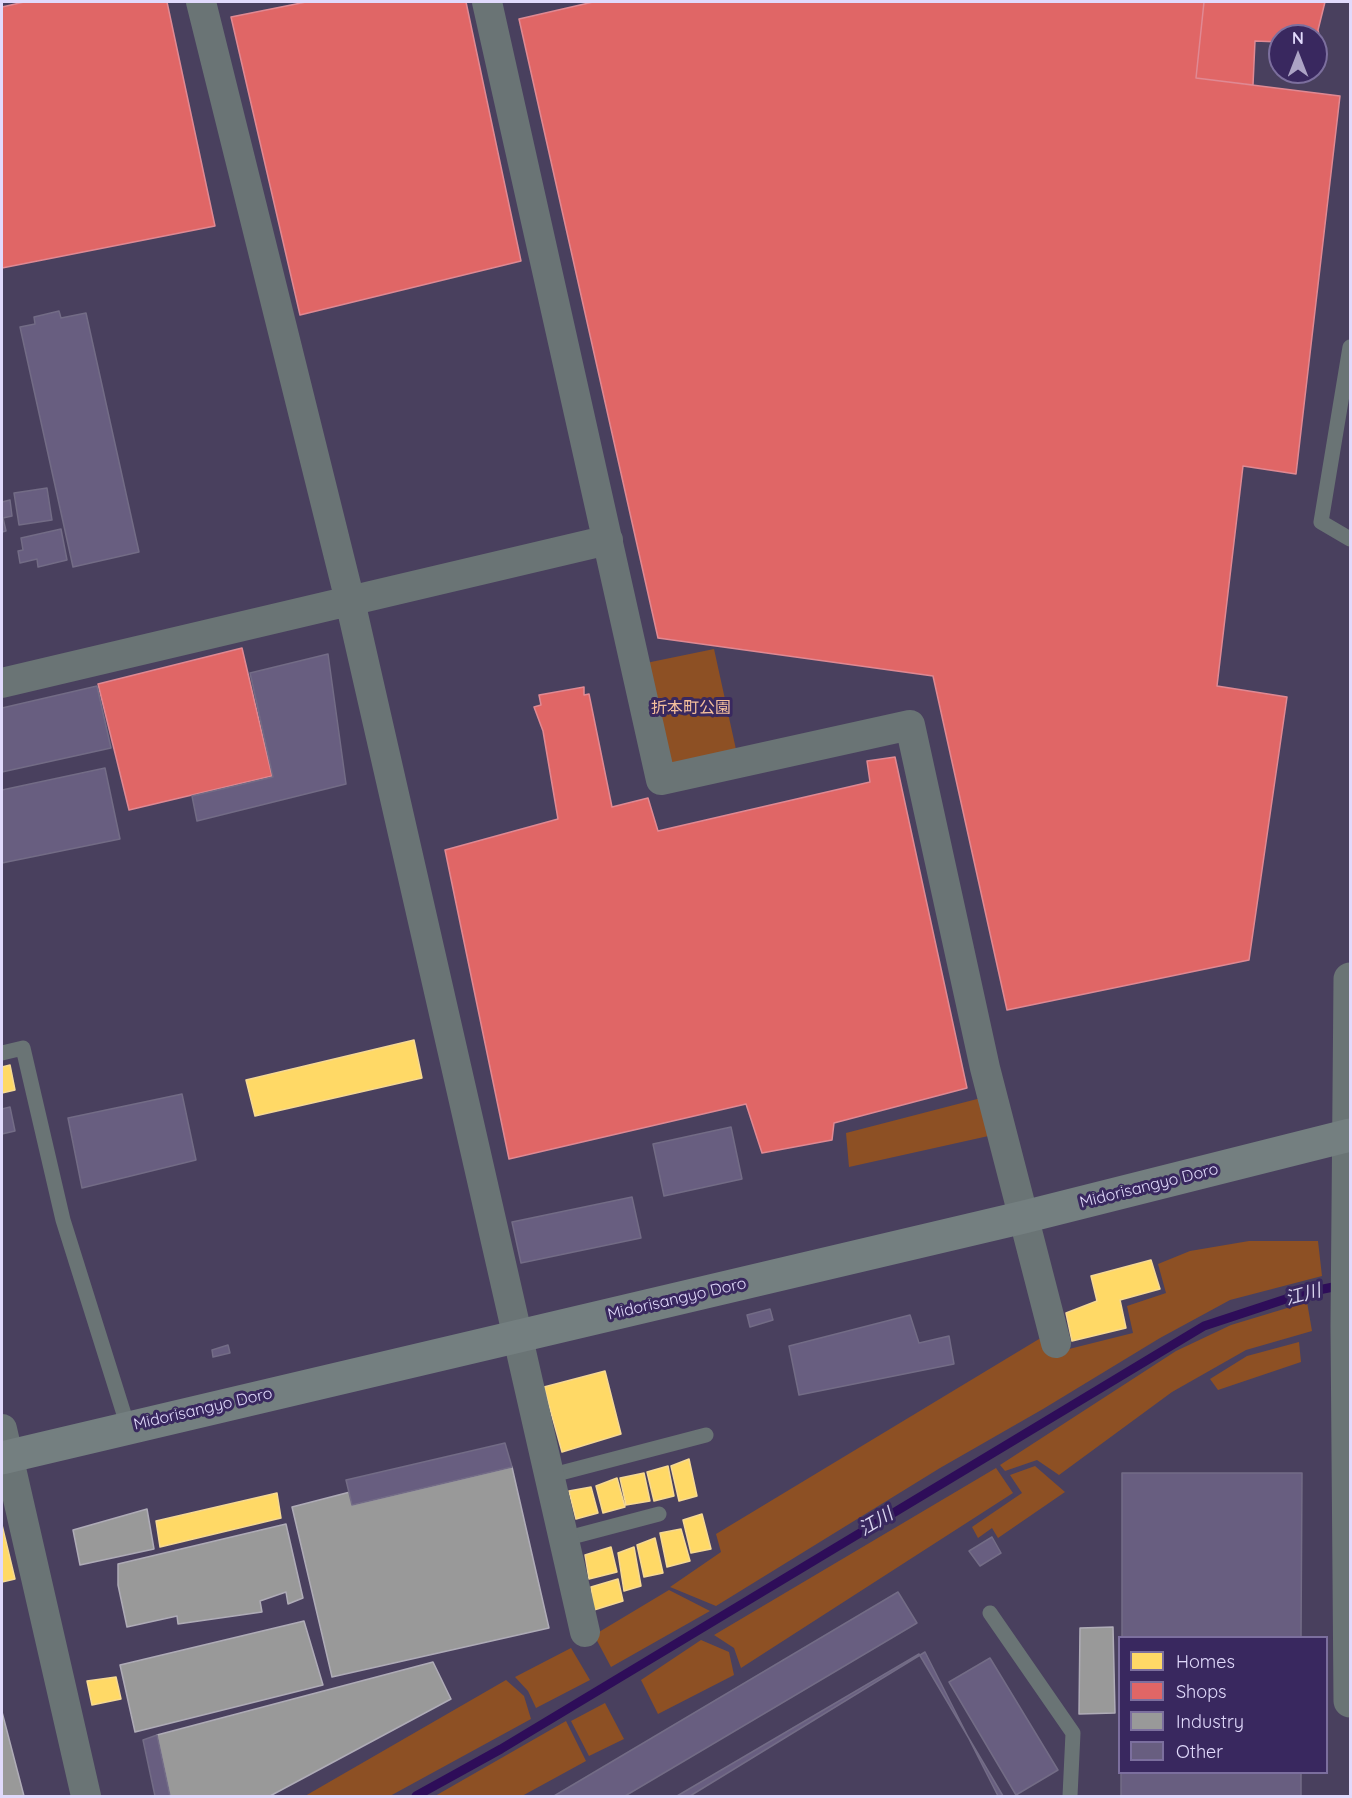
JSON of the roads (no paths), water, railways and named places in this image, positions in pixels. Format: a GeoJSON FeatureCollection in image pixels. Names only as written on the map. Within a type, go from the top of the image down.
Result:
{"type":"FeatureCollection","features":[{"type":"Feature","properties":{"kind":"main road","name":"Midorisangyo Doro"},"geometry":{"type":"LineString","coordinates":[[4,1447],[128,1427],[1024,1217],[1350,1135]]}},
{"type":"Feature","properties":{"kind":"street"},"geometry":{"type":"LineString","coordinates":[[201,2],[350,601],[585,1632]]}},
{"type":"Feature","properties":{"kind":"street"},"geometry":{"type":"LineString","coordinates":[[487,2],[662,780],[910,725],[985,1068],[1056,1343]]}},
{"type":"Feature","properties":{"kind":"street"},"geometry":{"type":"LineString","coordinates":[[2,683],[608,540]]}},
{"type":"Feature","properties":{"kind":"street"},"geometry":{"type":"LineString","coordinates":[[1350,980],[1347,1326],[1350,1701]]}},
{"type":"Feature","properties":{"kind":"street"},"geometry":{"type":"LineString","coordinates":[[4,1447],[86,1797]]}},
{"type":"Feature","properties":{"kind":"lane"},"geometry":{"type":"LineString","coordinates":[[1350,347],[1321,522],[1350,540]]}},
{"type":"Feature","properties":{"kind":"lane"},"geometry":{"type":"LineString","coordinates":[[2,1053],[23,1048],[63,1220],[128,1427]]}},
{"type":"Feature","properties":{"kind":"lane"},"geometry":{"type":"LineString","coordinates":[[549,1476],[706,1435]]}},
{"type":"Feature","properties":{"kind":"lane"},"geometry":{"type":"LineString","coordinates":[[564,1539],[659,1514]]}},
{"type":"Feature","properties":{"kind":"lane"},"geometry":{"type":"LineString","coordinates":[[990,1613],[1073,1733],[1070,1797]]}},
{"type":"Feature","properties":{"kind":"waterway","name":"江川"},"geometry":{"type":"LineString","coordinates":[[416,1796],[501,1749],[1204,1326],[1304,1293],[1343,1285]]}},
{"type":"Feature","properties":{"kind":"park label","name":"折本町公園"},"geometry":{"type":"Point","coordinates":[691,708]}}]}
